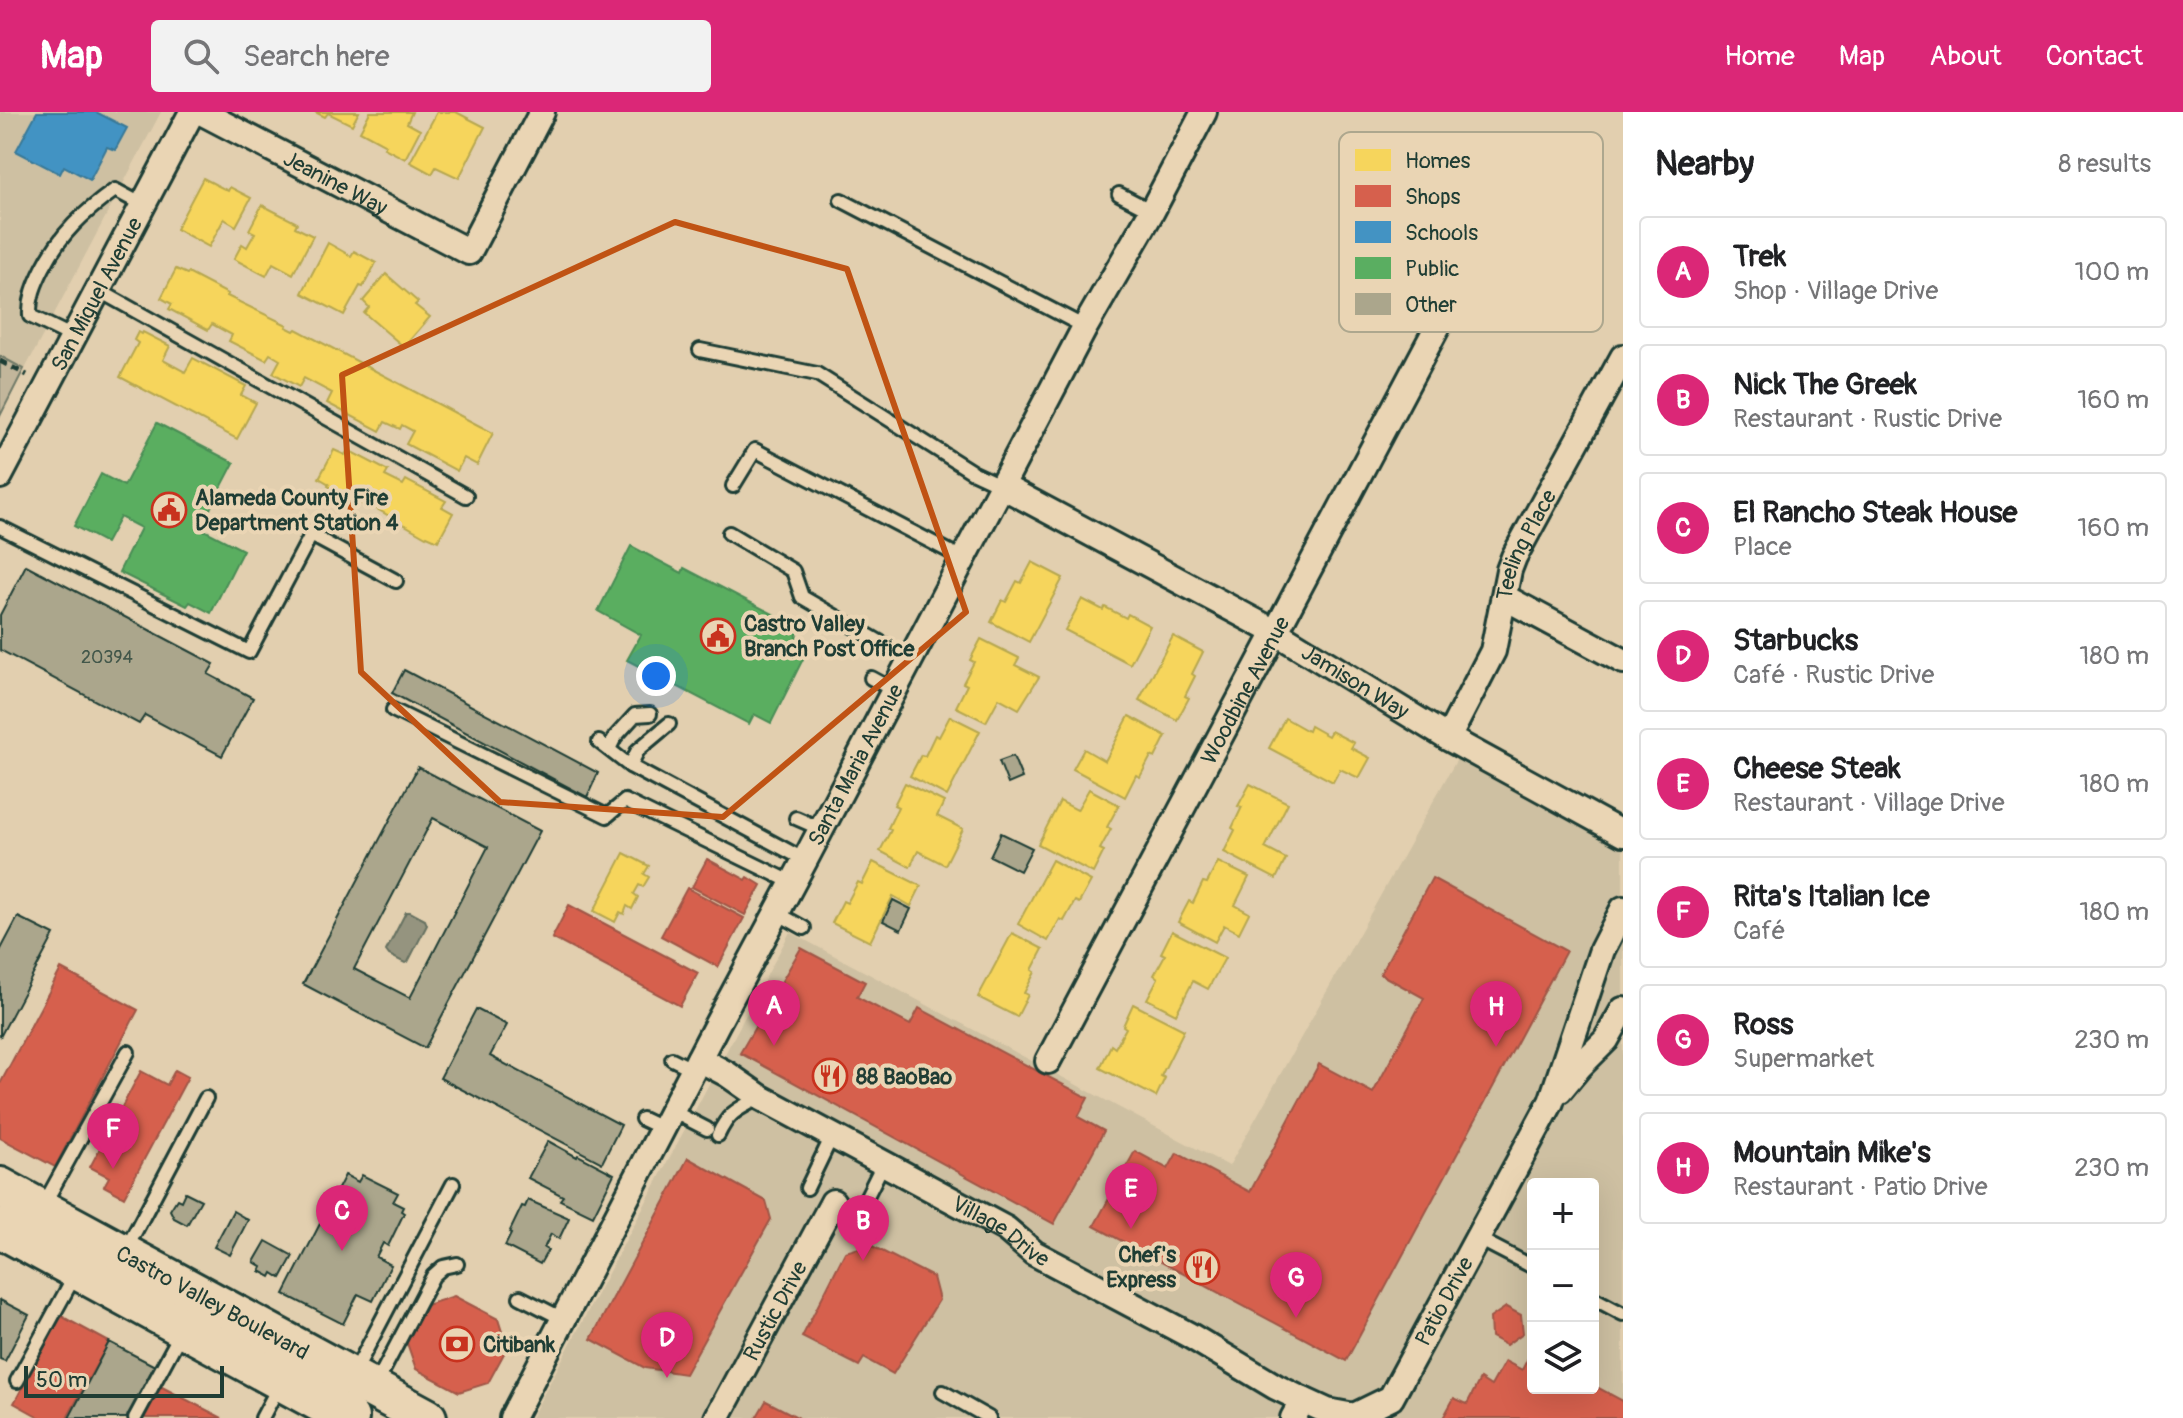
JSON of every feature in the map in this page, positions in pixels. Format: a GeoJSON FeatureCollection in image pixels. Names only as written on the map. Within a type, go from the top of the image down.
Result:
{"type":"FeatureCollection","features":[{"type":"Feature","properties":{"kind":"main road","name":"Castro Valley Boulevard"},"geometry":{"type":"LineString","coordinates":[[0,1187],[427,1418]]}},
{"type":"Feature","properties":{"kind":"main road","name":"Castro Valley Boulevard"},"geometry":{"type":"LineString","coordinates":[[0,1228],[349,1418]]}},
{"type":"Feature","properties":{"kind":"street","name":"San Miguel Avenue"},"geometry":{"type":"LineString","coordinates":[[0,476],[192,112]]}},
{"type":"Feature","properties":{"kind":"street","name":"Jeanine Way"},"geometry":{"type":"LineString","coordinates":[[201,112],[469,252],[542,112]]}},
{"type":"Feature","properties":{"kind":"street","name":"Santa Maria Avenue"},"geometry":{"type":"LineString","coordinates":[[512,1418],[659,1119],[696,1065],[1085,327],[1152,211],[1204,112]]}},
{"type":"Feature","properties":{"kind":"street","name":"Woodbine Avenue"},"geometry":{"type":"LineString","coordinates":[[1048,1061],[1435,332]]}},
{"type":"Feature","properties":{"kind":"street","name":"Teeling Place"},"geometry":{"type":"LineString","coordinates":[[1448,738],[1493,651],[1514,557],[1615,391],[1623,357]]}},
{"type":"Feature","properties":{"kind":"street","name":"Jamison Way"},"geometry":{"type":"LineString","coordinates":[[1002,486],[1277,633],[1448,738],[1623,834]]}},
{"type":"Feature","properties":{"kind":"street"},"geometry":{"type":"LineString","coordinates":[[1504,597],[1623,661]]}},
{"type":"Feature","properties":{"kind":"street","name":"Patio Drive"},"geometry":{"type":"LineString","coordinates":[[1298,1409],[1354,1416],[1391,1398],[1551,1102],[1602,950],[1623,909]]}},
{"type":"Feature","properties":{"kind":"street","name":"Patio Drive"},"geometry":{"type":"LineString","coordinates":[[1551,1102],[1606,1040],[1623,1010]]}},
{"type":"Feature","properties":{"kind":"street","name":"Village Drive"},"geometry":{"type":"LineString","coordinates":[[696,1065],[727,1074],[760,1097],[1006,1229],[1041,1257],[1189,1335],[1276,1387],[1298,1409]]}},
{"type":"Feature","properties":{"kind":"street","name":"Rustic Drive"},"geometry":{"type":"LineString","coordinates":[[717,1418],[833,1202]]}},
{"type":"Feature","properties":{"kind":"lane"},"geometry":{"type":"LineString","coordinates":[[73,337],[30,316],[29,305],[40,274],[59,239],[115,190],[143,205]]}},
{"type":"Feature","properties":{"kind":"lane"},"geometry":{"type":"LineString","coordinates":[[1119,194],[1152,211]]}},
{"type":"Feature","properties":{"kind":"lane"},"geometry":{"type":"LineString","coordinates":[[841,200],[1085,327]]}},
{"type":"Feature","properties":{"kind":"lane"},"geometry":{"type":"LineString","coordinates":[[98,290],[466,496]]}},
{"type":"Feature","properties":{"kind":"lane"},"geometry":{"type":"LineString","coordinates":[[700,350],[817,374],[974,473],[1002,486]]}},
{"type":"Feature","properties":{"kind":"lane"},"geometry":{"type":"LineString","coordinates":[[733,486],[755,450],[964,559]]}},
{"type":"Feature","properties":{"kind":"lane"},"geometry":{"type":"LineString","coordinates":[[0,527],[249,652],[311,535],[396,581]]}},
{"type":"Feature","properties":{"kind":"lane"},"geometry":{"type":"LineString","coordinates":[[729,533],[793,571],[802,597],[911,660]]}},
{"type":"Feature","properties":{"kind":"lane"},"geometry":{"type":"LineString","coordinates":[[871,678],[895,691]]}},
{"type":"Feature","properties":{"kind":"lane"},"geometry":{"type":"LineString","coordinates":[[393,710],[607,816],[625,801],[793,883]]}},
{"type":"Feature","properties":{"kind":"lane"},"geometry":{"type":"LineString","coordinates":[[650,714],[635,715],[604,745],[630,766],[805,860]]}},
{"type":"Feature","properties":{"kind":"lane"},"geometry":{"type":"LineString","coordinates":[[630,766],[638,750],[669,724]]}},
{"type":"Feature","properties":{"kind":"lane"},"geometry":{"type":"LineString","coordinates":[[796,818],[821,829]]}},
{"type":"Feature","properties":{"kind":"lane"},"geometry":{"type":"LineString","coordinates":[[777,913],[804,928]]}},
{"type":"Feature","properties":{"kind":"lane"},"geometry":{"type":"LineString","coordinates":[[41,1209],[128,1052]]}},
{"type":"Feature","properties":{"kind":"lane"},"geometry":{"type":"LineString","coordinates":[[672,1059],[696,1065]]}},
{"type":"Feature","properties":{"kind":"lane"},"geometry":{"type":"LineString","coordinates":[[659,1119],[712,1132],[733,1111],[760,1097]]}},
{"type":"Feature","properties":{"kind":"lane"},"geometry":{"type":"LineString","coordinates":[[123,1254],[206,1098]]}},
{"type":"Feature","properties":{"kind":"lane"},"geometry":{"type":"LineString","coordinates":[[807,1188],[832,1136]]}},
{"type":"Feature","properties":{"kind":"lane"},"geometry":{"type":"LineString","coordinates":[[857,1216],[883,1164]]}},
{"type":"Feature","properties":{"kind":"lane"},"geometry":{"type":"LineString","coordinates":[[362,1383],[453,1184]]}},
{"type":"Feature","properties":{"kind":"lane"},"geometry":{"type":"LineString","coordinates":[[1477,1238],[1527,1264]]}},
{"type":"Feature","properties":{"kind":"lane"},"geometry":{"type":"LineString","coordinates":[[362,1383],[433,1276],[443,1267],[457,1264]]}},
{"type":"Feature","properties":{"kind":"lane"},"geometry":{"type":"LineString","coordinates":[[17,1381],[77,1270]]}},
{"type":"Feature","properties":{"kind":"lane"},"geometry":{"type":"LineString","coordinates":[[520,1297],[563,1319]]}},
{"type":"Feature","properties":{"kind":"lane"},"geometry":{"type":"LineString","coordinates":[[1599,1301],[1623,1314]]}},
{"type":"Feature","properties":{"kind":"lane"},"geometry":{"type":"LineString","coordinates":[[135,1418],[183,1328]]}},
{"type":"Feature","properties":{"kind":"lane"},"geometry":{"type":"LineString","coordinates":[[262,1418],[282,1381]]}},
{"type":"Feature","properties":{"kind":"lane"},"geometry":{"type":"LineString","coordinates":[[943,1392],[965,1412],[989,1418]]}},
{"type":"Feature","properties":{"kind":"highlighted area"},"geometry":{"type":"Polygon","coordinates":[[[675,222],[847,269],[966,612],[723,817],[500,802],[361,672],[342,375],[675,222]]]}},
{"type":"Feature","properties":{"kind":"shaded area"},"geometry":{"type":"Polygon","coordinates":[[[0,112],[161,112],[25,369],[0,356],[0,112]]]}},
{"type":"Feature","properties":{"kind":"shaded area"},"geometry":{"type":"Polygon","coordinates":[[[0,356],[24,369],[0,416],[0,356]]]}},
{"type":"Feature","properties":{"kind":"shaded area"},"geometry":{"type":"Polygon","coordinates":[[[1457,759],[1623,850],[1623,1418],[531,1418],[790,932],[1229,1166],[1457,759]]]}},
{"type":"Feature","properties":{"kind":"shaded area"},"geometry":{"type":"Polygon","coordinates":[[[406,912],[425,920],[427,925],[405,963],[386,951],[406,912]]]}},
{"type":"Feature","properties":{"kind":"building: Homes"},"geometry":{"type":"Polygon","coordinates":[[[315,112],[359,112],[352,125],[328,113],[325,117],[315,112]]]}},
{"type":"Feature","properties":{"kind":"building: Homes"},"geometry":{"type":"Polygon","coordinates":[[[370,112],[412,112],[407,123],[420,130],[405,159],[360,131],[370,112]]]}},
{"type":"Feature","properties":{"kind":"building: Homes"},"geometry":{"type":"Polygon","coordinates":[[[437,112],[456,112],[485,127],[459,178],[436,167],[432,174],[410,162],[437,112]]]}},
{"type":"Feature","properties":{"kind":"building: Homes"},"geometry":{"type":"Polygon","coordinates":[[[203,178],[251,198],[236,226],[224,219],[209,247],[176,229],[203,178]]]}},
{"type":"Feature","properties":{"kind":"building: Homes"},"geometry":{"type":"Polygon","coordinates":[[[262,205],[297,223],[295,227],[313,236],[293,274],[273,263],[266,276],[234,259],[242,244],[247,247],[255,233],[249,230],[262,205]]]}},
{"type":"Feature","properties":{"kind":"building: Homes"},"geometry":{"type":"Polygon","coordinates":[[[328,243],[351,256],[354,251],[376,263],[344,315],[302,293],[328,243]]]}},
{"type":"Feature","properties":{"kind":"building: Homes"},"geometry":{"type":"Polygon","coordinates":[[[176,269],[493,433],[477,465],[464,458],[457,471],[406,444],[413,431],[385,422],[380,431],[327,403],[332,393],[304,378],[299,387],[273,373],[280,360],[270,354],[266,360],[229,341],[232,335],[212,324],[208,330],[169,309],[172,304],[161,298],[176,269]]]}},
{"type":"Feature","properties":{"kind":"building: Homes"},"geometry":{"type":"Polygon","coordinates":[[[386,274],[430,317],[404,347],[364,313],[369,307],[363,301],[386,274]]]}},
{"type":"Feature","properties":{"kind":"building: Homes"},"geometry":{"type":"Polygon","coordinates":[[[138,332],[170,346],[163,360],[185,372],[193,358],[246,386],[241,395],[256,403],[237,439],[120,377],[138,343],[134,340],[138,332]]]}},
{"type":"Feature","properties":{"kind":"building: Homes"},"geometry":{"type":"Polygon","coordinates":[[[334,450],[345,455],[348,450],[388,471],[385,476],[403,485],[406,480],[446,501],[442,507],[453,513],[438,541],[328,486],[319,478],[334,450]]]}},
{"type":"Feature","properties":{"kind":"building: Homes"},"geometry":{"type":"Polygon","coordinates":[[[1032,562],[1063,578],[1029,642],[991,622],[1002,600],[1006,602],[1017,581],[1021,583],[1032,562]]]}},
{"type":"Feature","properties":{"kind":"building: Homes"},"geometry":{"type":"Polygon","coordinates":[[[1082,599],[1126,618],[1128,614],[1150,626],[1130,664],[1065,630],[1082,599]]]}},
{"type":"Feature","properties":{"kind":"building: Homes"},"geometry":{"type":"Polygon","coordinates":[[[1173,636],[1203,652],[1185,696],[1189,698],[1177,720],[1139,700],[1173,636]]]}},
{"type":"Feature","properties":{"kind":"building: Homes"},"geometry":{"type":"Polygon","coordinates":[[[981,639],[1019,658],[1015,665],[1039,677],[1019,709],[999,698],[986,722],[956,707],[967,685],[963,683],[974,662],[970,660],[981,639]]]}},
{"type":"Feature","properties":{"kind":"building: Homes"},"geometry":{"type":"Polygon","coordinates":[[[950,716],[980,731],[947,796],[910,776],[935,735],[939,737],[950,716]]]}},
{"type":"Feature","properties":{"kind":"building: Homes"},"geometry":{"type":"Polygon","coordinates":[[[1129,716],[1166,736],[1155,758],[1151,756],[1140,777],[1136,775],[1125,797],[1073,769],[1084,749],[1105,761],[1129,716]]]}},
{"type":"Feature","properties":{"kind":"building: Homes"},"geometry":{"type":"Polygon","coordinates":[[[1285,718],[1308,731],[1310,726],[1328,736],[1331,731],[1354,743],[1351,748],[1370,758],[1359,778],[1340,769],[1333,782],[1269,748],[1285,718]]]}},
{"type":"Feature","properties":{"kind":"building: Homes"},"geometry":{"type":"Polygon","coordinates":[[[905,783],[944,802],[937,816],[963,829],[945,865],[918,851],[910,867],[880,851],[891,830],[888,828],[898,807],[894,805],[905,783]]]}},
{"type":"Feature","properties":{"kind":"building: Homes"},"geometry":{"type":"Polygon","coordinates":[[[1250,784],[1288,803],[1265,848],[1286,859],[1276,879],[1224,852],[1242,807],[1238,806],[1250,784]]]}},
{"type":"Feature","properties":{"kind":"building: Homes"},"geometry":{"type":"Polygon","coordinates":[[[1089,789],[1119,805],[1107,827],[1111,829],[1100,849],[1104,851],[1093,873],[1038,844],[1060,801],[1077,810],[1089,789]]]}},
{"type":"Feature","properties":{"kind":"building: Homes"},"geometry":{"type":"Polygon","coordinates":[[[624,853],[649,866],[644,874],[649,877],[634,894],[638,897],[632,909],[627,906],[615,922],[594,911],[624,853]]]}},
{"type":"Feature","properties":{"kind":"building: Homes"},"geometry":{"type":"Polygon","coordinates":[[[1052,860],[1091,881],[1079,903],[1075,901],[1064,921],[1060,919],[1048,941],[1018,924],[1052,860]]]}},
{"type":"Feature","properties":{"kind":"building: Homes"},"geometry":{"type":"Polygon","coordinates":[[[873,862],[921,886],[911,906],[893,896],[870,942],[832,923],[843,901],[847,903],[858,882],[862,884],[873,862]]]}},
{"type":"Feature","properties":{"kind":"building: Homes"},"geometry":{"type":"Polygon","coordinates":[[[1218,862],[1249,877],[1235,905],[1249,913],[1239,933],[1224,925],[1215,942],[1178,922],[1189,901],[1193,903],[1203,882],[1207,883],[1218,862]]]}},
{"type":"Feature","properties":{"kind":"building: Homes"},"geometry":{"type":"Polygon","coordinates":[[[1172,931],[1225,958],[1208,989],[1193,981],[1176,1014],[1147,999],[1158,978],[1154,975],[1165,955],[1161,953],[1172,931]]]}},
{"type":"Feature","properties":{"kind":"building: Homes"},"geometry":{"type":"Polygon","coordinates":[[[1012,933],[1043,949],[1032,970],[1035,972],[1024,993],[1028,995],[1017,1017],[978,997],[1012,933]]]}},
{"type":"Feature","properties":{"kind":"building: Homes"},"geometry":{"type":"Polygon","coordinates":[[[1133,1004],[1184,1030],[1161,1076],[1165,1078],[1156,1097],[1100,1068],[1111,1045],[1115,1048],[1126,1028],[1123,1026],[1133,1004]]]}},
{"type":"Feature","properties":{"kind":"building: Shops"},"geometry":{"type":"Polygon","coordinates":[[[707,859],[761,885],[745,915],[692,887],[707,859]]]}},
{"type":"Feature","properties":{"kind":"building: Shops"},"geometry":{"type":"Polygon","coordinates":[[[1432,878],[1566,951],[1346,1361],[1094,1226],[1135,1151],[1168,1169],[1177,1153],[1250,1192],[1319,1064],[1373,1093],[1424,998],[1380,974],[1432,878]]]}},
{"type":"Feature","properties":{"kind":"building: Shops"},"geometry":{"type":"Polygon","coordinates":[[[687,888],[744,918],[718,967],[661,936],[687,888]]]}},
{"type":"Feature","properties":{"kind":"building: Shops"},"geometry":{"type":"Polygon","coordinates":[[[569,905],[698,973],[680,1006],[552,938],[569,905]]]}},
{"type":"Feature","properties":{"kind":"building: Shops"},"geometry":{"type":"Polygon","coordinates":[[[801,948],[865,982],[857,997],[910,1025],[919,1008],[1088,1098],[1078,1117],[1104,1131],[1054,1224],[740,1053],[801,948]]]}},
{"type":"Feature","properties":{"kind":"building: Shops"},"geometry":{"type":"Polygon","coordinates":[[[61,969],[138,1010],[55,1167],[0,1138],[0,1084],[61,969]]]}},
{"type":"Feature","properties":{"kind":"building: Shops"},"geometry":{"type":"Polygon","coordinates":[[[175,1070],[188,1077],[124,1197],[104,1186],[109,1177],[90,1167],[141,1071],[167,1085],[175,1070]]]}},
{"type":"Feature","properties":{"kind":"building: Shops"},"geometry":{"type":"Polygon","coordinates":[[[688,1158],[766,1201],[771,1219],[685,1374],[645,1368],[591,1339],[688,1158]]]}},
{"type":"Feature","properties":{"kind":"building: Shops"},"geometry":{"type":"Polygon","coordinates":[[[870,1245],[933,1277],[939,1300],[893,1374],[864,1358],[859,1366],[802,1337],[845,1252],[870,1245]]]}},
{"type":"Feature","properties":{"kind":"building: Shops","name":"Citibank"},"geometry":{"type":"Polygon","coordinates":[[[454,1296],[498,1319],[507,1348],[488,1383],[459,1392],[416,1369],[406,1340],[426,1305],[454,1296]]]}},
{"type":"Feature","properties":{"kind":"building: Shops"},"geometry":{"type":"Polygon","coordinates":[[[1506,1307],[1521,1315],[1523,1333],[1506,1345],[1491,1337],[1490,1318],[1506,1307]]]}},
{"type":"Feature","properties":{"kind":"building: Shops"},"geometry":{"type":"Polygon","coordinates":[[[61,1316],[109,1342],[67,1418],[41,1418],[14,1403],[61,1316]]]}},
{"type":"Feature","properties":{"kind":"building: Shops"},"geometry":{"type":"Polygon","coordinates":[[[1527,1360],[1527,1394],[1599,1394],[1599,1388],[1623,1401],[1623,1418],[1443,1418],[1454,1398],[1467,1404],[1480,1379],[1491,1386],[1505,1361],[1522,1370],[1527,1360]]]}},
{"type":"Feature","properties":{"kind":"building: Shops"},"geometry":{"type":"Polygon","coordinates":[[[160,1386],[222,1418],[143,1418],[160,1386]]]}},
{"type":"Feature","properties":{"kind":"building: Shops"},"geometry":{"type":"Polygon","coordinates":[[[766,1401],[799,1418],[756,1418],[766,1401]]]}},
{"type":"Feature","properties":{"kind":"building: Schools"},"geometry":{"type":"Polygon","coordinates":[[[37,112],[96,112],[127,128],[115,150],[107,147],[90,180],[64,166],[60,174],[16,151],[37,112]]]}},
{"type":"Feature","properties":{"kind":"building: Public"},"geometry":{"type":"Polygon","coordinates":[[[157,423],[234,463],[200,528],[243,550],[211,613],[190,602],[187,606],[119,572],[141,528],[120,517],[106,543],[74,526],[101,474],[124,486],[157,423]]]}},
{"type":"Feature","properties":{"kind":"building: Public","name":"Castro Valley Branch Post Office"},"geometry":{"type":"Polygon","coordinates":[[[631,546],[682,573],[684,568],[800,628],[796,637],[810,645],[771,723],[754,714],[749,724],[627,660],[641,635],[598,611],[631,546]]]}},
{"type":"Feature","properties":{"kind":"building: Other"},"geometry":{"type":"Polygon","coordinates":[[[26,565],[214,664],[208,674],[253,698],[222,756],[145,715],[139,724],[0,650],[0,615],[26,565]]]}},
{"type":"Feature","properties":{"kind":"building: Other"},"geometry":{"type":"Polygon","coordinates":[[[404,670],[598,773],[587,797],[392,693],[404,670]]]}},
{"type":"Feature","properties":{"kind":"building: Other"},"geometry":{"type":"Polygon","coordinates":[[[1013,756],[1022,778],[1008,784],[999,761],[1013,756]]]}},
{"type":"Feature","properties":{"kind":"building: Other"},"geometry":{"type":"Polygon","coordinates":[[[418,767],[540,831],[425,1048],[303,984],[418,767]],[[433,818],[354,969],[410,998],[488,847],[433,818]]]}},
{"type":"Feature","properties":{"kind":"building: Other"},"geometry":{"type":"Polygon","coordinates":[[[1001,833],[1032,848],[1020,871],[990,856],[1001,833]]]}},
{"type":"Feature","properties":{"kind":"building: Other"},"geometry":{"type":"Polygon","coordinates":[[[893,900],[911,909],[901,930],[883,921],[893,900]]]}},
{"type":"Feature","properties":{"kind":"building: Other"},"geometry":{"type":"Polygon","coordinates":[[[18,917],[54,935],[0,1037],[0,951],[18,917]]]}},
{"type":"Feature","properties":{"kind":"building: Other"},"geometry":{"type":"Polygon","coordinates":[[[476,1009],[507,1025],[490,1056],[621,1125],[602,1163],[440,1078],[476,1009]]]}},
{"type":"Feature","properties":{"kind":"building: Other"},"geometry":{"type":"Polygon","coordinates":[[[548,1141],[614,1174],[593,1216],[560,1200],[563,1196],[528,1178],[548,1141]]]}},
{"type":"Feature","properties":{"kind":"building: Other"},"geometry":{"type":"Polygon","coordinates":[[[345,1175],[358,1182],[362,1175],[398,1193],[393,1202],[403,1207],[401,1211],[404,1213],[388,1246],[383,1243],[376,1257],[391,1265],[373,1301],[358,1294],[343,1324],[284,1294],[345,1175]]]}},
{"type":"Feature","properties":{"kind":"building: Other"},"geometry":{"type":"Polygon","coordinates":[[[185,1192],[201,1200],[187,1225],[174,1218],[170,1210],[177,1199],[181,1201],[185,1192]]]}},
{"type":"Feature","properties":{"kind":"building: Other"},"geometry":{"type":"Polygon","coordinates":[[[528,1200],[569,1218],[559,1239],[551,1234],[544,1248],[548,1250],[540,1264],[505,1246],[522,1206],[525,1207],[528,1200]]]}},
{"type":"Feature","properties":{"kind":"building: Other"},"geometry":{"type":"Polygon","coordinates":[[[233,1211],[248,1220],[230,1255],[214,1247],[233,1211]]]}},
{"type":"Feature","properties":{"kind":"building: Other"},"geometry":{"type":"Polygon","coordinates":[[[266,1241],[293,1256],[281,1278],[260,1271],[262,1267],[254,1262],[266,1241]]]}},
{"type":"Feature","properties":{"kind":"building: Other"},"geometry":{"type":"Polygon","coordinates":[[[0,1300],[29,1315],[5,1361],[0,1359],[0,1300]]]}},
{"type":"Feature","properties":{"kind":"building: Other"},"geometry":{"type":"Polygon","coordinates":[[[109,1342],[155,1366],[127,1418],[69,1418],[109,1342]]]}},
{"type":"Feature","properties":{"kind":"place","name":"Alameda County Fire Department Station 4"},"geometry":{"type":"Point","coordinates":[169,510]}},
{"type":"Feature","properties":{"kind":"place","name":"Castro Valley Branch Post Office"},"geometry":{"type":"Point","coordinates":[718,636]}},
{"type":"Feature","properties":{"kind":"place","name":"Trek"},"geometry":{"type":"Point","coordinates":[774,1046]}},
{"type":"Feature","properties":{"kind":"place","name":"Mountain Mike's"},"geometry":{"type":"Point","coordinates":[1496,1047]}},
{"type":"Feature","properties":{"kind":"place","name":"88 BaoBao"},"geometry":{"type":"Point","coordinates":[830,1076]}},
{"type":"Feature","properties":{"kind":"place","name":"Rita's Italian Ice"},"geometry":{"type":"Point","coordinates":[113,1169]}},
{"type":"Feature","properties":{"kind":"place","name":"Cheese Steak"},"geometry":{"type":"Point","coordinates":[1131,1229]}},
{"type":"Feature","properties":{"kind":"place","name":"El Rancho Steak House"},"geometry":{"type":"Point","coordinates":[342,1251]}},
{"type":"Feature","properties":{"kind":"place","name":"Nick The Greek"},"geometry":{"type":"Point","coordinates":[863,1261]}},
{"type":"Feature","properties":{"kind":"place","name":"Chef's Express"},"geometry":{"type":"Point","coordinates":[1202,1267]}},
{"type":"Feature","properties":{"kind":"place","name":"Ross"},"geometry":{"type":"Point","coordinates":[1296,1318]}},
{"type":"Feature","properties":{"kind":"place","name":"Citibank"},"geometry":{"type":"Point","coordinates":[457,1344]}},
{"type":"Feature","properties":{"kind":"place","name":"Starbucks"},"geometry":{"type":"Point","coordinates":[667,1378]}}]}
